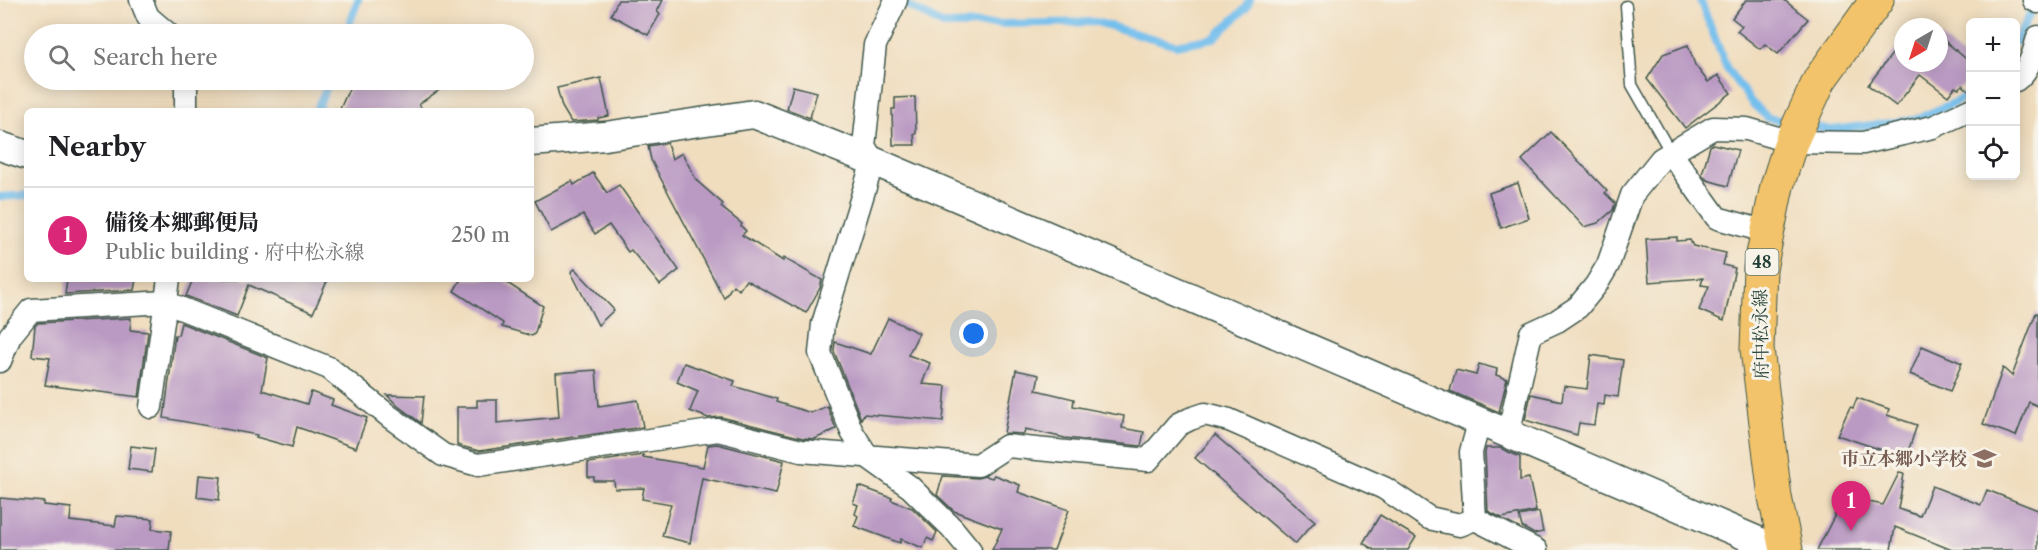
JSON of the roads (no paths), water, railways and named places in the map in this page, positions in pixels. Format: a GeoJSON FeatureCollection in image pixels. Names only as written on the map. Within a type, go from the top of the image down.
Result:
{"type":"FeatureCollection","features":[{"type":"Feature","properties":{"kind":"main road","name":"府中松永線"},"geometry":{"type":"LineString","coordinates":[[1786,550],[1775,497],[1757,349],[1760,269],[1776,186],[1791,142],[1820,79],[1877,0]]}},
{"type":"Feature","properties":{"kind":"street"},"geometry":{"type":"LineString","coordinates":[[141,0],[148,17],[156,24]]}},
{"type":"Feature","properties":{"kind":"street"},"geometry":{"type":"LineString","coordinates":[[896,0],[875,45],[864,146],[873,162],[823,324],[820,353],[852,432],[868,457],[910,487],[952,528],[970,550]]}},
{"type":"Feature","properties":{"kind":"street"},"geometry":{"type":"LineString","coordinates":[[2034,0],[2038,2]]}},
{"type":"Feature","properties":{"kind":"street"},"geometry":{"type":"LineString","coordinates":[[2020,77],[2036,50]]}},
{"type":"Feature","properties":{"kind":"street"},"geometry":{"type":"LineString","coordinates":[[186,90],[186,108]]}},
{"type":"Feature","properties":{"kind":"street"},"geometry":{"type":"LineString","coordinates":[[1508,435],[1532,333],[1557,321],[1578,307],[1590,292],[1608,265],[1632,195],[1661,159],[1713,128],[1747,129],[1791,142],[1863,143],[1933,127],[1966,112]]}},
{"type":"Feature","properties":{"kind":"street"},"geometry":{"type":"LineString","coordinates":[[534,142],[605,136],[754,114],[873,162],[1779,550]]}},
{"type":"Feature","properties":{"kind":"street"},"geometry":{"type":"LineString","coordinates":[[0,146],[24,154]]}},
{"type":"Feature","properties":{"kind":"street"},"geometry":{"type":"LineString","coordinates":[[1671,153],[1717,218],[1768,232]]}},
{"type":"Feature","properties":{"kind":"street"},"geometry":{"type":"LineString","coordinates":[[151,407],[168,282]]}},
{"type":"Feature","properties":{"kind":"street"},"geometry":{"type":"LineString","coordinates":[[0,361],[10,336],[31,310],[165,302],[329,368],[442,455],[478,465],[718,430],[801,452],[978,465],[1007,446],[1148,460],[1178,425],[1205,414],[1228,420],[1384,488],[1429,518],[1461,525],[1475,519]]}},
{"type":"Feature","properties":{"kind":"street"},"geometry":{"type":"LineString","coordinates":[[1475,519],[1471,452],[1479,423]]}},
{"type":"Feature","properties":{"kind":"street"},"geometry":{"type":"LineString","coordinates":[[1475,519],[1536,550]]}},
{"type":"Feature","properties":{"kind":"lane"},"geometry":{"type":"LineString","coordinates":[[1626,6],[1632,85],[1671,153]]}},
{"type":"Feature","properties":{"kind":"waterway"},"geometry":{"type":"LineString","coordinates":[[350,24],[358,0]]}},
{"type":"Feature","properties":{"kind":"waterway"},"geometry":{"type":"LineString","coordinates":[[898,0],[943,25],[1096,22],[1176,45],[1214,38],[1246,8],[1250,0]]}},
{"type":"Feature","properties":{"kind":"waterway"},"geometry":{"type":"LineString","coordinates":[[1700,0],[1727,69],[1752,103],[1768,118],[1790,122]]}},
{"type":"Feature","properties":{"kind":"waterway"},"geometry":{"type":"LineString","coordinates":[[2020,34],[2035,4]]}},
{"type":"Feature","properties":{"kind":"waterway"},"geometry":{"type":"LineString","coordinates":[[317,108],[325,90]]}},
{"type":"Feature","properties":{"kind":"waterway"},"geometry":{"type":"LineString","coordinates":[[1808,126],[1831,130],[1914,120],[1966,96]]}},
{"type":"Feature","properties":{"kind":"waterway"},"geometry":{"type":"LineString","coordinates":[[0,197],[24,195]]}},
{"type":"Feature","properties":{"kind":"place","name":"市立本郷小学校"},"geometry":{"type":"Point","coordinates":[1985,459]}},
{"type":"Feature","properties":{"kind":"place","name":"備後本郷郵便局"},"geometry":{"type":"Point","coordinates":[1851,531]}}]}
